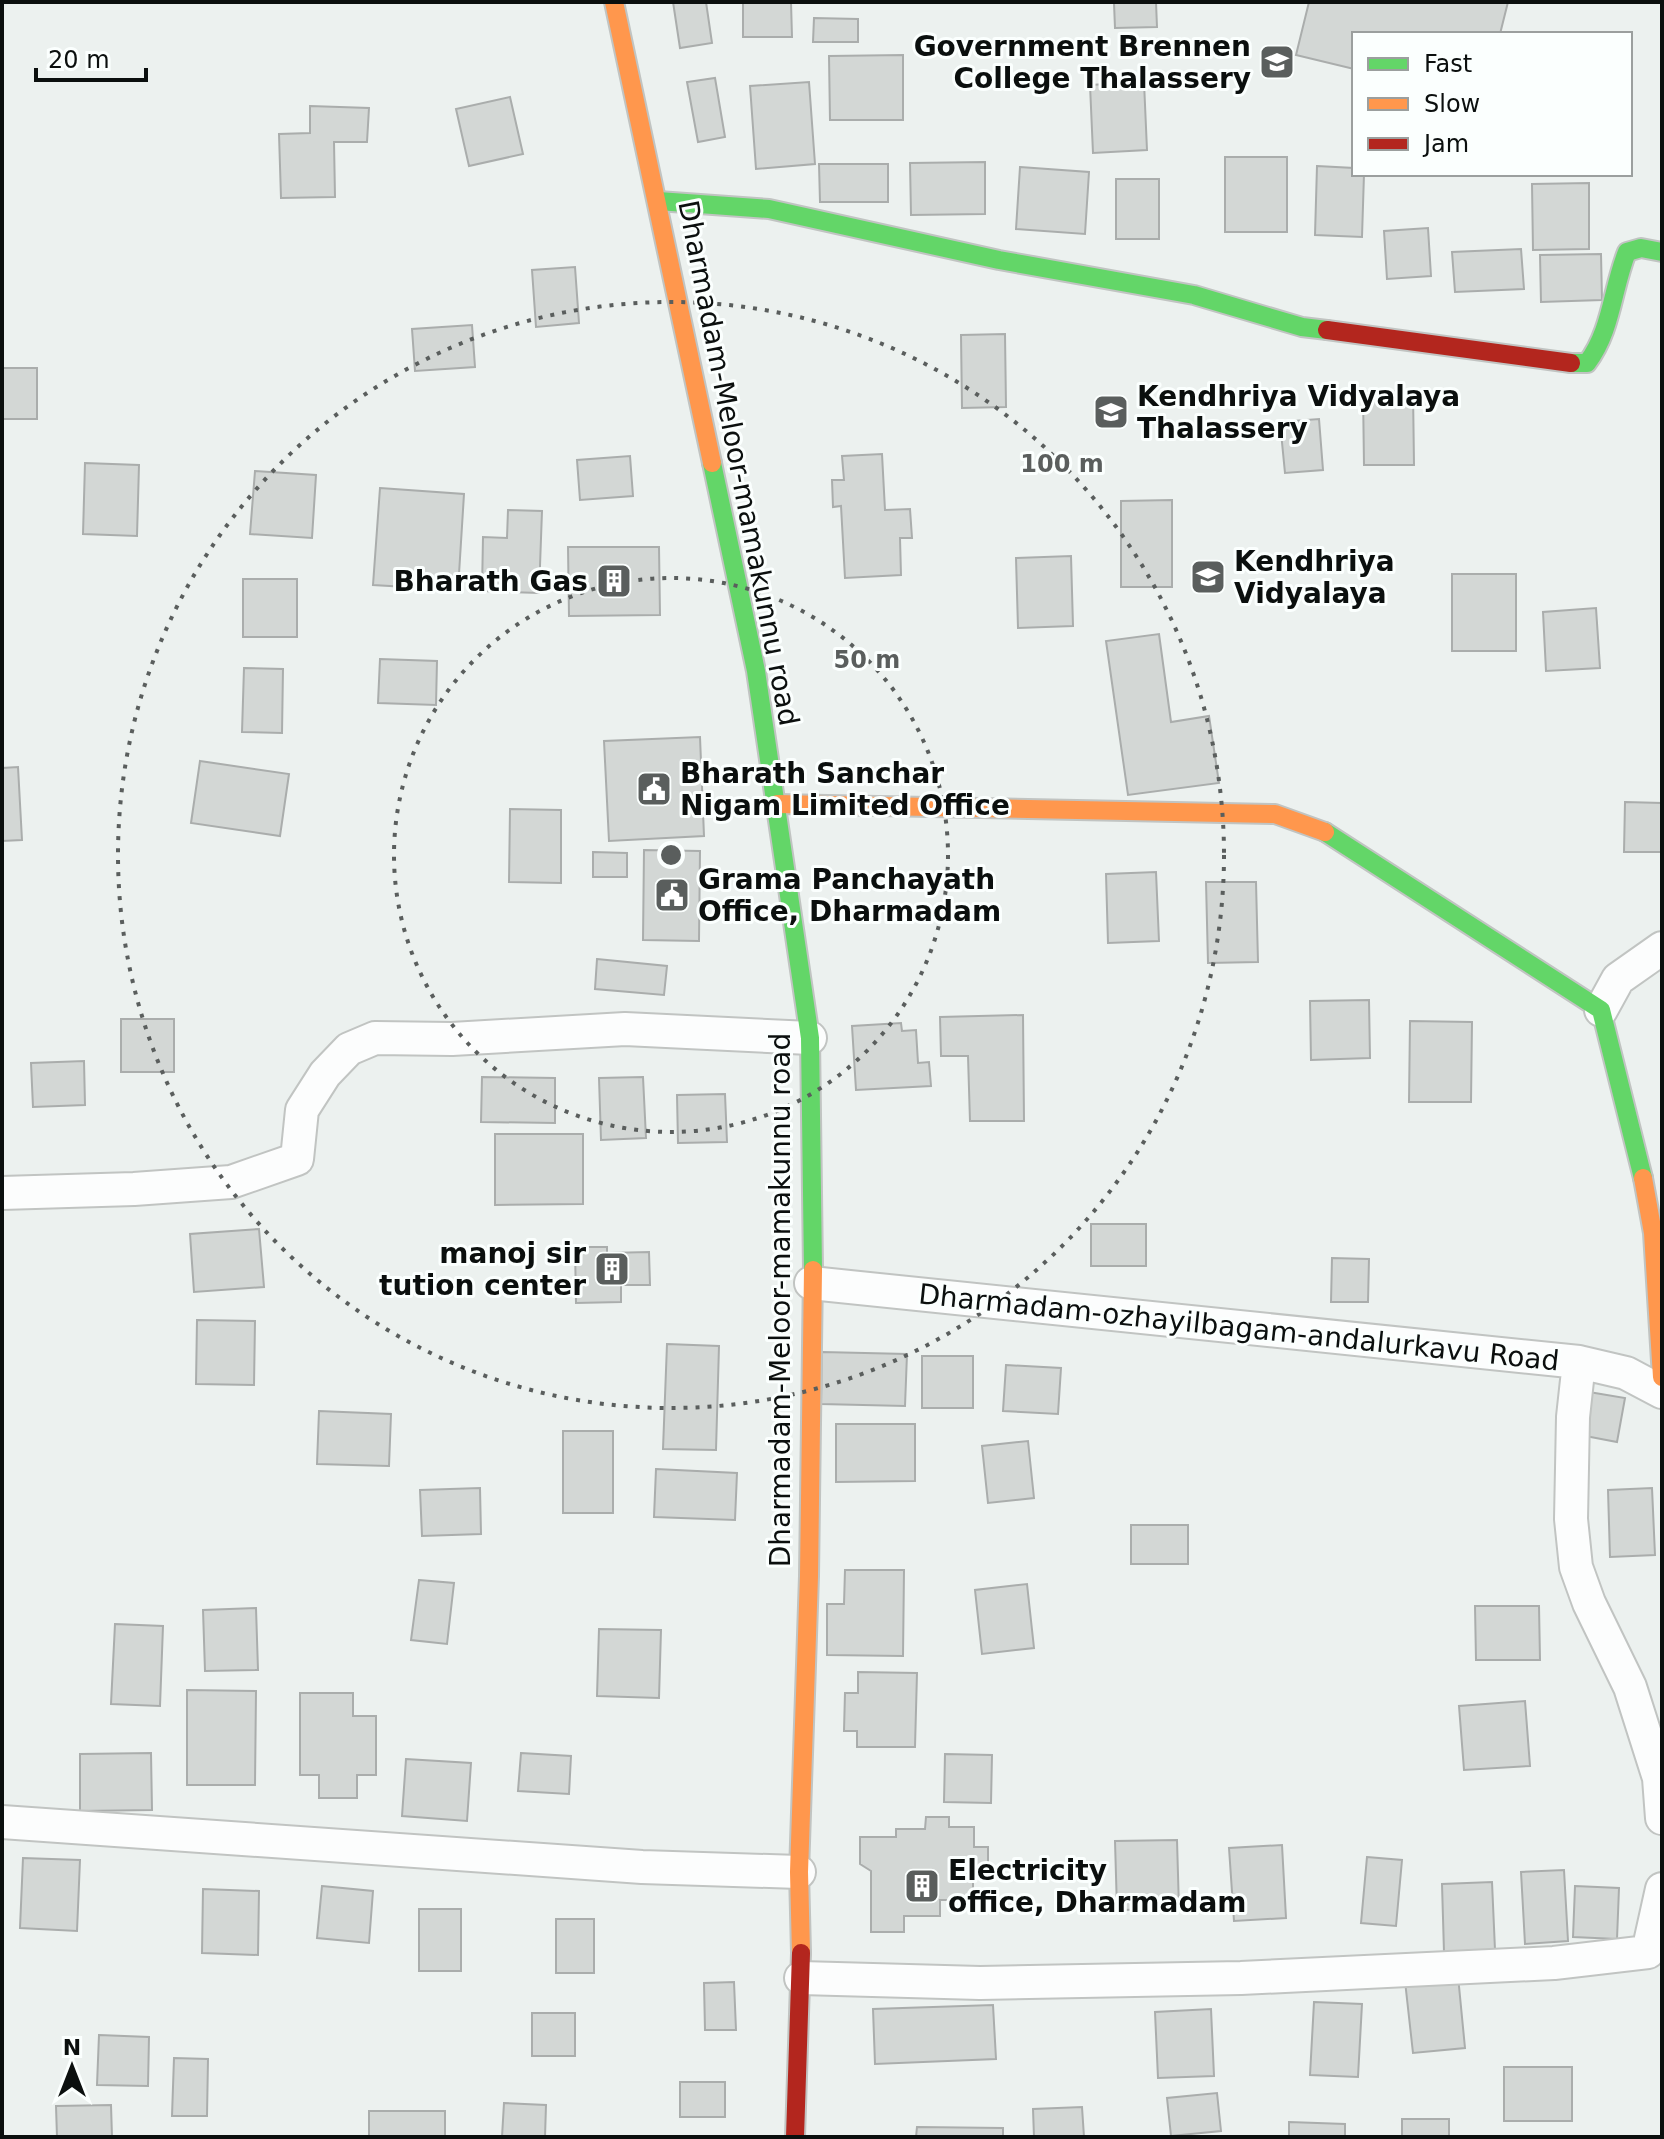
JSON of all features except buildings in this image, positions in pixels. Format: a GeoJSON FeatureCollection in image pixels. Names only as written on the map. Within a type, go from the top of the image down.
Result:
{"type":"FeatureCollection","features":[{"type":"Feature","properties":{"kind":"street","name":"Dharmadam-Meloor-mamakunnu road"},"geometry":{"type":"LineString","coordinates":[[614,2],[756,671],[810,1038],[813,1231],[809,1576],[799,1872],[801,1978],[795,2137]]}},
{"type":"Feature","properties":{"kind":"street"},"geometry":{"type":"LineString","coordinates":[[658,201],[769,209],[999,260],[1194,295],[1302,327],[1569,363],[1587,363],[1598,351],[1627,252],[1641,248],[1662,252]]}},
{"type":"Feature","properties":{"kind":"street"},"geometry":{"type":"LineString","coordinates":[[777,804],[1275,814],[1322,830],[1601,1010],[1641,1164],[1653,1233],[1662,1377]]}},
{"type":"Feature","properties":{"kind":"street"},"geometry":{"type":"LineString","coordinates":[[1601,1010],[1618,979],[1662,948]]}},
{"type":"Feature","properties":{"kind":"street"},"geometry":{"type":"LineString","coordinates":[[2,1193],[231,1182],[297,1159],[302,1110],[325,1074],[349,1049],[375,1038],[452,1039],[625,1029],[810,1038]]}},
{"type":"Feature","properties":{"kind":"street","name":"Dharmadam-ozhayilbagam-andalurkavu Road"},"geometry":{"type":"LineString","coordinates":[[811,1283],[1579,1362],[1626,1373],[1662,1392]]}},
{"type":"Feature","properties":{"kind":"street"},"geometry":{"type":"LineString","coordinates":[[1579,1362],[1573,1417],[1571,1519],[1576,1567],[1589,1603],[1630,1687],[1659,1778],[1662,1818]]}},
{"type":"Feature","properties":{"kind":"street"},"geometry":{"type":"LineString","coordinates":[[2,1822],[642,1867],[799,1872]]}},
{"type":"Feature","properties":{"kind":"street"},"geometry":{"type":"LineString","coordinates":[[801,1978],[1011,1983],[1241,1978],[1554,1963],[1648,1952],[1662,1889]]}},
{"type":"Feature","properties":{"kind":"traffic: fast"},"geometry":{"type":"LineString","coordinates":[[658,201],[769,209],[999,260],[1194,295],[1302,327],[1327,330]]}},
{"type":"Feature","properties":{"kind":"traffic: fast"},"geometry":{"type":"LineString","coordinates":[[1571,363],[1587,363],[1602,337],[1627,252],[1641,248],[1662,252]]}},
{"type":"Feature","properties":{"kind":"traffic: fast"},"geometry":{"type":"LineString","coordinates":[[712,463],[756,671],[810,1038],[813,1270]]}},
{"type":"Feature","properties":{"kind":"traffic: fast"},"geometry":{"type":"LineString","coordinates":[[1325,832],[1601,1010],[1643,1178]]}},
{"type":"Feature","properties":{"kind":"traffic: slow"},"geometry":{"type":"LineString","coordinates":[[614,2],[712,463]]}},
{"type":"Feature","properties":{"kind":"traffic: slow"},"geometry":{"type":"LineString","coordinates":[[777,804],[1275,814],[1325,832]]}},
{"type":"Feature","properties":{"kind":"traffic: slow"},"geometry":{"type":"LineString","coordinates":[[1643,1178],[1653,1233],[1662,1377]]}},
{"type":"Feature","properties":{"kind":"traffic: slow"},"geometry":{"type":"LineString","coordinates":[[801,1953],[799,1872],[809,1576],[813,1270]]}},
{"type":"Feature","properties":{"kind":"traffic: jam"},"geometry":{"type":"LineString","coordinates":[[1327,330],[1571,363]]}},
{"type":"Feature","properties":{"kind":"traffic: jam"},"geometry":{"type":"LineString","coordinates":[[795,2137],[801,1953]]}},
{"type":"Feature","properties":{"kind":"place","name":"Government Brennen College Thalassery"},"geometry":{"type":"Point","coordinates":[1277,62]}},
{"type":"Feature","properties":{"kind":"place","name":"Kendhriya Vidyalaya Thalassery"},"geometry":{"type":"Point","coordinates":[1111,412]}},
{"type":"Feature","properties":{"kind":"place","name":"Kendhriya Vidyalaya"},"geometry":{"type":"Point","coordinates":[1208,577]}},
{"type":"Feature","properties":{"kind":"place","name":"Bharath Gas"},"geometry":{"type":"Point","coordinates":[614,581]}},
{"type":"Feature","properties":{"kind":"place","name":"Bharath Sanchar Nigam Limited Office"},"geometry":{"type":"Point","coordinates":[654,789]}},
{"type":"Feature","properties":{"kind":"place","name":"Grama Panchayath Office, Dharmadam"},"geometry":{"type":"Point","coordinates":[672,895]}},
{"type":"Feature","properties":{"kind":"place","name":"manoj sir tution center"},"geometry":{"type":"Point","coordinates":[612,1269]}},
{"type":"Feature","properties":{"kind":"place","name":"Electricity office, Dharmadam"},"geometry":{"type":"Point","coordinates":[922,1886]}}]}
